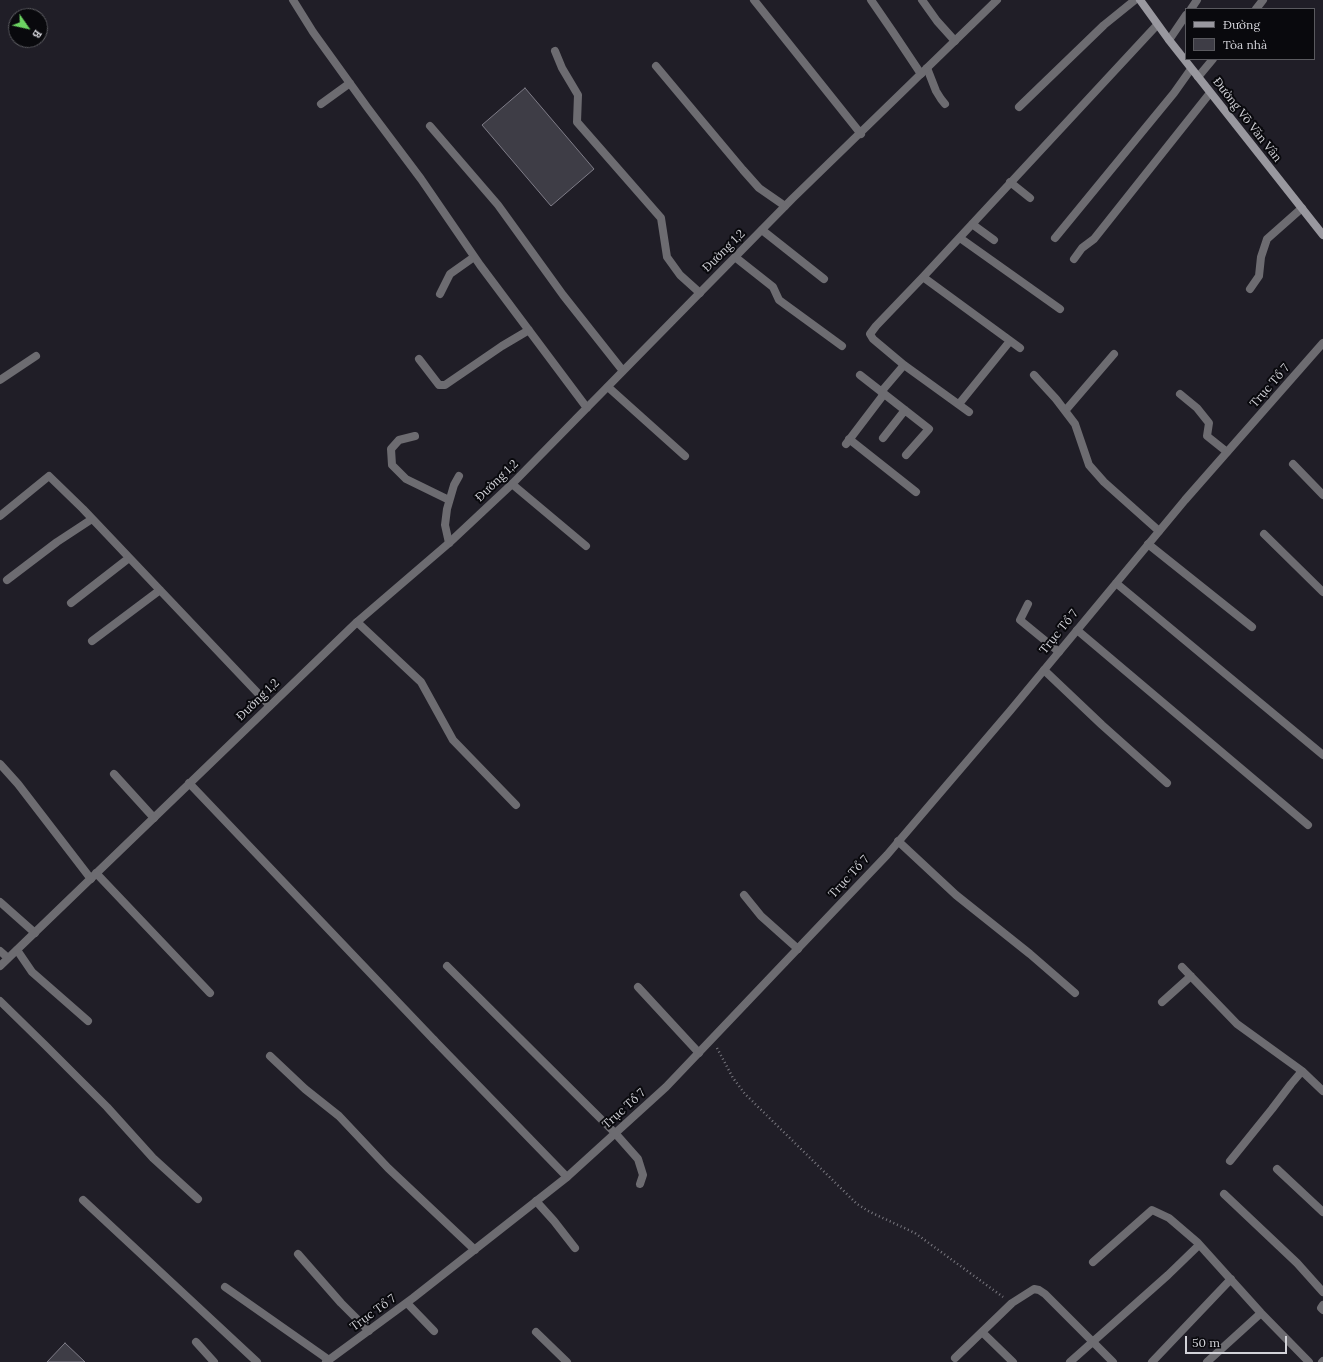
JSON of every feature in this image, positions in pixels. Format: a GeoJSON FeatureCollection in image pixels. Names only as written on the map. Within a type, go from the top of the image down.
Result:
{"type":"FeatureCollection","features":[{"type":"Feature","properties":{"kind":"street"},"geometry":{"type":"LineString","coordinates":[[293,0],[313,32],[421,180],[474,257],[587,408]]}},
{"type":"Feature","properties":{"kind":"street"},"geometry":{"type":"LineString","coordinates":[[754,0],[861,134]]}},
{"type":"Feature","properties":{"kind":"street"},"geometry":{"type":"LineString","coordinates":[[871,0],[921,74]]}},
{"type":"Feature","properties":{"kind":"street"},"geometry":{"type":"LineString","coordinates":[[922,0],[937,21],[955,41]]}},
{"type":"Feature","properties":{"kind":"street","name":"Đường 1,2"},"geometry":{"type":"LineString","coordinates":[[0,966],[357,622],[449,543],[512,484],[785,206],[861,134],[997,0]]}},
{"type":"Feature","properties":{"kind":"street"},"geometry":{"type":"LineString","coordinates":[[1019,107],[1104,25],[1136,0]]}},
{"type":"Feature","properties":{"kind":"street","name":"Đường Võ Văn Vân"},"geometry":{"type":"LineString","coordinates":[[1140,0],[1191,69],[1323,235]]}},
{"type":"Feature","properties":{"kind":"street"},"geometry":{"type":"LineString","coordinates":[[1191,8],[1197,0]]}},
{"type":"Feature","properties":{"kind":"street"},"geometry":{"type":"LineString","coordinates":[[1169,40],[1185,16]]}},
{"type":"Feature","properties":{"kind":"street"},"geometry":{"type":"LineString","coordinates":[[969,412],[904,365],[873,339],[870,334],[1157,25]]}},
{"type":"Feature","properties":{"kind":"street"},"geometry":{"type":"LineString","coordinates":[[555,51],[562,68],[578,95],[577,122],[661,218],[667,257],[680,275],[700,293]]}},
{"type":"Feature","properties":{"kind":"street"},"geometry":{"type":"LineString","coordinates":[[1198,77],[1212,60]]}},
{"type":"Feature","properties":{"kind":"street"},"geometry":{"type":"LineString","coordinates":[[656,66],[759,188],[785,206]]}},
{"type":"Feature","properties":{"kind":"street"},"geometry":{"type":"LineString","coordinates":[[928,68],[936,91],[945,104]]}},
{"type":"Feature","properties":{"kind":"street"},"geometry":{"type":"LineString","coordinates":[[1055,238],[1169,99],[1191,69]]}},
{"type":"Feature","properties":{"kind":"street"},"geometry":{"type":"LineString","coordinates":[[321,104],[350,83]]}},
{"type":"Feature","properties":{"kind":"street"},"geometry":{"type":"LineString","coordinates":[[1074,259],[1082,248],[1094,239],[1210,92]]}},
{"type":"Feature","properties":{"kind":"street"},"geometry":{"type":"LineString","coordinates":[[430,126],[498,205],[563,295],[624,371]]}},
{"type":"Feature","properties":{"kind":"street"},"geometry":{"type":"LineString","coordinates":[[1010,182],[1030,198]]}},
{"type":"Feature","properties":{"kind":"street"},"geometry":{"type":"LineString","coordinates":[[1250,289],[1259,276],[1261,257],[1267,239],[1302,208]]}},
{"type":"Feature","properties":{"kind":"street"},"geometry":{"type":"LineString","coordinates":[[972,224],[994,240]]}},
{"type":"Feature","properties":{"kind":"street"},"geometry":{"type":"LineString","coordinates":[[762,230],[824,279]]}},
{"type":"Feature","properties":{"kind":"street"},"geometry":{"type":"LineString","coordinates":[[960,238],[1060,309]]}},
{"type":"Feature","properties":{"kind":"street"},"geometry":{"type":"LineString","coordinates":[[440,294],[450,274],[474,257]]}},
{"type":"Feature","properties":{"kind":"street"},"geometry":{"type":"LineString","coordinates":[[735,257],[773,287],[779,300],[842,346]]}},
{"type":"Feature","properties":{"kind":"street"},"geometry":{"type":"LineString","coordinates":[[923,277],[1020,348]]}},
{"type":"Feature","properties":{"kind":"street"},"geometry":{"type":"LineString","coordinates":[[419,359],[440,385],[445,385],[502,346],[529,330]]}},
{"type":"Feature","properties":{"kind":"street"},"geometry":{"type":"LineString","coordinates":[[959,404],[1010,341]]}},
{"type":"Feature","properties":{"kind":"street","name":"Trục Tổ 7"},"geometry":{"type":"LineString","coordinates":[[327,1361],[407,1303],[567,1177],[666,1087],[798,949],[898,841],[1044,670],[1159,531],[1323,343]]}},
{"type":"Feature","properties":{"kind":"street"},"geometry":{"type":"LineString","coordinates":[[1065,411],[1114,354]]}},
{"type":"Feature","properties":{"kind":"street"},"geometry":{"type":"LineString","coordinates":[[0,380],[36,356]]}},
{"type":"Feature","properties":{"kind":"street"},"geometry":{"type":"LineString","coordinates":[[904,365],[848,442],[916,492]]}},
{"type":"Feature","properties":{"kind":"street"},"geometry":{"type":"LineString","coordinates":[[860,375],[929,429],[906,455]]}},
{"type":"Feature","properties":{"kind":"street"},"geometry":{"type":"LineString","coordinates":[[1034,375],[1075,424],[1089,465],[1104,482],[1159,531]]}},
{"type":"Feature","properties":{"kind":"street"},"geometry":{"type":"LineString","coordinates":[[608,387],[685,456]]}},
{"type":"Feature","properties":{"kind":"street"},"geometry":{"type":"LineString","coordinates":[[1180,394],[1197,408],[1209,423],[1207,436],[1227,452]]}},
{"type":"Feature","properties":{"kind":"street"},"geometry":{"type":"LineString","coordinates":[[883,438],[905,410]]}},
{"type":"Feature","properties":{"kind":"street"},"geometry":{"type":"LineString","coordinates":[[415,436],[399,440],[391,449],[392,465],[406,480],[449,500]]}},
{"type":"Feature","properties":{"kind":"street"},"geometry":{"type":"LineString","coordinates":[[1293,464],[1323,495]]}},
{"type":"Feature","properties":{"kind":"street"},"geometry":{"type":"LineString","coordinates":[[0,516],[49,476],[92,519],[270,706]]}},
{"type":"Feature","properties":{"kind":"street"},"geometry":{"type":"LineString","coordinates":[[449,543],[444,526],[446,509],[458,476]]}},
{"type":"Feature","properties":{"kind":"street"},"geometry":{"type":"LineString","coordinates":[[512,484],[586,546]]}},
{"type":"Feature","properties":{"kind":"street"},"geometry":{"type":"LineString","coordinates":[[7,580],[57,542],[92,519]]}},
{"type":"Feature","properties":{"kind":"street"},"geometry":{"type":"LineString","coordinates":[[1264,534],[1323,592]]}},
{"type":"Feature","properties":{"kind":"street"},"geometry":{"type":"LineString","coordinates":[[1148,544],[1252,627]]}},
{"type":"Feature","properties":{"kind":"street"},"geometry":{"type":"LineString","coordinates":[[71,603],[129,558]]}},
{"type":"Feature","properties":{"kind":"street"},"geometry":{"type":"LineString","coordinates":[[1116,583],[1323,755]]}},
{"type":"Feature","properties":{"kind":"street"},"geometry":{"type":"LineString","coordinates":[[92,641],[160,590]]}},
{"type":"Feature","properties":{"kind":"street"},"geometry":{"type":"LineString","coordinates":[[1028,604],[1020,620],[1059,652]]}},
{"type":"Feature","properties":{"kind":"street"},"geometry":{"type":"LineString","coordinates":[[357,622],[421,682],[452,740],[516,805]]}},
{"type":"Feature","properties":{"kind":"street"},"geometry":{"type":"LineString","coordinates":[[1077,630],[1308,825]]}},
{"type":"Feature","properties":{"kind":"street"},"geometry":{"type":"LineString","coordinates":[[1044,670],[1102,725],[1167,783]]}},
{"type":"Feature","properties":{"kind":"street"},"geometry":{"type":"LineString","coordinates":[[0,764],[93,876],[210,993]]}},
{"type":"Feature","properties":{"kind":"street"},"geometry":{"type":"LineString","coordinates":[[114,774],[154,818]]}},
{"type":"Feature","properties":{"kind":"street"},"geometry":{"type":"LineString","coordinates":[[189,783],[567,1177]]}},
{"type":"Feature","properties":{"kind":"street"},"geometry":{"type":"LineString","coordinates":[[898,841],[956,895],[1075,992]]}},
{"type":"Feature","properties":{"kind":"street"},"geometry":{"type":"LineString","coordinates":[[744,895],[761,916],[798,949]]}},
{"type":"Feature","properties":{"kind":"street"},"geometry":{"type":"LineString","coordinates":[[0,902],[34,933]]}},
{"type":"Feature","properties":{"kind":"street"},"geometry":{"type":"LineString","coordinates":[[17,950],[32,972],[88,1021]]}},
{"type":"Feature","properties":{"kind":"street"},"geometry":{"type":"LineString","coordinates":[[0,951],[8,958]]}},
{"type":"Feature","properties":{"kind":"street"},"geometry":{"type":"LineString","coordinates":[[447,966],[615,1133],[638,1159],[643,1174],[640,1184]]}},
{"type":"Feature","properties":{"kind":"street"},"geometry":{"type":"LineString","coordinates":[[1182,967],[1237,1024],[1302,1071],[1323,1091]]}},
{"type":"Feature","properties":{"kind":"street"},"geometry":{"type":"LineString","coordinates":[[1162,1002],[1191,976]]}},
{"type":"Feature","properties":{"kind":"street"},"geometry":{"type":"LineString","coordinates":[[638,987],[699,1053]]}},
{"type":"Feature","properties":{"kind":"street"},"geometry":{"type":"LineString","coordinates":[[0,1001],[107,1107],[153,1158],[198,1199]]}},
{"type":"Feature","properties":{"kind":"street"},"geometry":{"type":"LineString","coordinates":[[270,1056],[305,1089],[338,1116],[388,1168],[475,1250]]}},
{"type":"Feature","properties":{"kind":"street"},"geometry":{"type":"LineString","coordinates":[[1230,1161],[1302,1071]]}},
{"type":"Feature","properties":{"kind":"street"},"geometry":{"type":"LineString","coordinates":[[1277,1168],[1323,1212]]}},
{"type":"Feature","properties":{"kind":"street"},"geometry":{"type":"LineString","coordinates":[[1224,1194],[1297,1263],[1323,1292]]}},
{"type":"Feature","properties":{"kind":"street"},"geometry":{"type":"LineString","coordinates":[[84,1200],[257,1362]]}},
{"type":"Feature","properties":{"kind":"street"},"geometry":{"type":"LineString","coordinates":[[536,1202],[575,1248]]}},
{"type":"Feature","properties":{"kind":"street"},"geometry":{"type":"LineString","coordinates":[[1093,1262],[1152,1210],[1169,1218],[1200,1245],[1261,1313],[1309,1362]]}},
{"type":"Feature","properties":{"kind":"street"},"geometry":{"type":"LineString","coordinates":[[1070,1362],[1200,1245]]}},
{"type":"Feature","properties":{"kind":"street"},"geometry":{"type":"LineString","coordinates":[[298,1254],[341,1303],[369,1331]]}},
{"type":"Feature","properties":{"kind":"street"},"geometry":{"type":"LineString","coordinates":[[1152,1362],[1231,1279]]}},
{"type":"Feature","properties":{"kind":"street"},"geometry":{"type":"LineString","coordinates":[[225,1287],[327,1361]]}},
{"type":"Feature","properties":{"kind":"street"},"geometry":{"type":"LineString","coordinates":[[955,1358],[1012,1304],[1034,1289],[1045,1294],[1113,1362]]}},
{"type":"Feature","properties":{"kind":"street"},"geometry":{"type":"LineString","coordinates":[[407,1303],[434,1331]]}},
{"type":"Feature","properties":{"kind":"street"},"geometry":{"type":"LineString","coordinates":[[1323,1304],[1321,1308],[1323,1310]]}},
{"type":"Feature","properties":{"kind":"street"},"geometry":{"type":"LineString","coordinates":[[1207,1362],[1261,1313]]}},
{"type":"Feature","properties":{"kind":"street"},"geometry":{"type":"LineString","coordinates":[[536,1332],[567,1362]]}},
{"type":"Feature","properties":{"kind":"street"},"geometry":{"type":"LineString","coordinates":[[982,1332],[1014,1362]]}},
{"type":"Feature","properties":{"kind":"street"},"geometry":{"type":"LineString","coordinates":[[196,1342],[214,1362]]}},
{"type":"Feature","properties":{"kind":"path"},"geometry":{"type":"LineString","coordinates":[[712,1039],[733,1078],[745,1094],[857,1204],[870,1212],[915,1233],[1012,1304]]}},
{"type":"Feature","properties":{"kind":"building"},"geometry":{"type":"Polygon","coordinates":[[[525,88],[594,169],[551,206],[482,125],[525,88]]]}},
{"type":"Feature","properties":{"kind":"building"},"geometry":{"type":"Polygon","coordinates":[[[65,1343],[85,1362],[47,1362],[65,1343]]]}}]}
